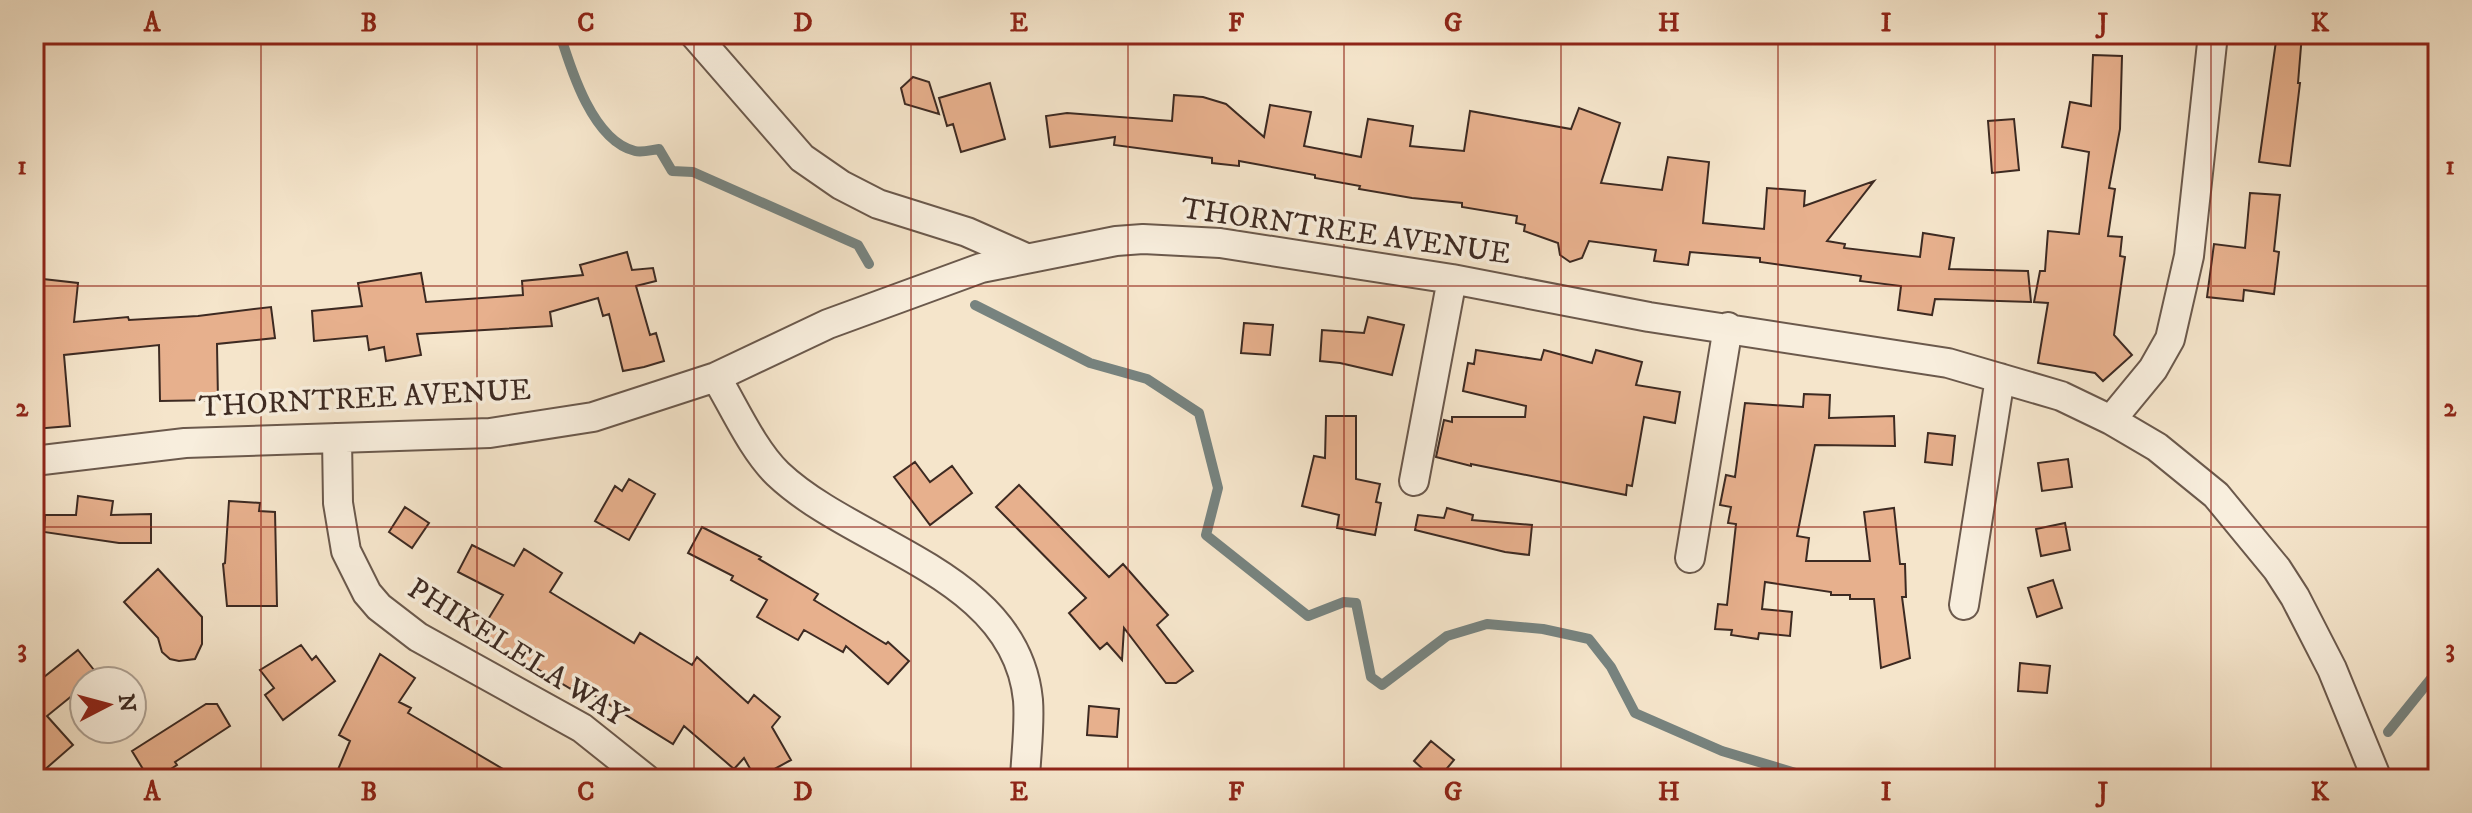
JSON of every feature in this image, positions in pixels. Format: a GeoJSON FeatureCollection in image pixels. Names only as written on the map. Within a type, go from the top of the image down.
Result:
{"type":"FeatureCollection","features":[{"type":"Feature","properties":{"kind":"street"},"geometry":{"type":"LineString","coordinates":[[694,34],[802,158],[841,185],[878,204],[967,232],[1026,258]]}},
{"type":"Feature","properties":{"kind":"street"},"geometry":{"type":"LineString","coordinates":[[2111,420],[2153,369],[2170,339],[2189,256],[2213,34]]}},
{"type":"Feature","properties":{"kind":"street","name":"THORNTREE AVENUE"},"geometry":{"type":"LineString","coordinates":[[34,461],[185,443],[490,433],[593,417],[716,377],[828,324],[981,268],[1116,241],[1143,239],[1220,243],[1452,279],[1649,317],[1935,361],[2061,396],[2157,447],[2216,495],[2277,569],[2295,597],[2332,669],[2377,779]]}},
{"type":"Feature","properties":{"kind":"street"},"geometry":{"type":"LineString","coordinates":[[1414,481],[1452,279]]}},
{"type":"Feature","properties":{"kind":"street"},"geometry":{"type":"LineString","coordinates":[[1690,558],[1728,327]]}},
{"type":"Feature","properties":{"kind":"street"},"geometry":{"type":"LineString","coordinates":[[716,377],[765,460],[779,476],[833,514],[935,572],[973,598],[1003,632],[1022,671],[1028,699],[1025,779]]}},
{"type":"Feature","properties":{"kind":"street"},"geometry":{"type":"LineString","coordinates":[[1964,605],[2000,378]]}},
{"type":"Feature","properties":{"kind":"street","name":"PHIKELELA WAY"},"geometry":{"type":"LineString","coordinates":[[337,438],[338,503],[346,551],[373,600],[418,637],[582,728],[646,779]]}},
{"type":"Feature","properties":{"kind":"building"},"geometry":{"type":"Polygon","coordinates":[[[2277,34],[2302,34],[2300,83],[2290,166],[2259,162],[2277,34]]]}},
{"type":"Feature","properties":{"kind":"building"},"geometry":{"type":"Polygon","coordinates":[[[2093,55],[2122,56],[2120,129],[2109,188],[2115,189],[2108,236],[2122,237],[2120,256],[2125,257],[2114,335],[2132,355],[2103,381],[2095,373],[2038,363],[2048,303],[2034,302],[2040,271],[2045,271],[2048,231],[2079,234],[2089,152],[2062,147],[2070,102],[2091,106],[2093,55]]]}},
{"type":"Feature","properties":{"kind":"building"},"geometry":{"type":"Polygon","coordinates":[[[913,77],[929,82],[939,114],[905,104],[901,88],[913,77]]]}},
{"type":"Feature","properties":{"kind":"building"},"geometry":{"type":"Polygon","coordinates":[[[990,83],[1005,139],[961,152],[953,124],[947,126],[939,98],[990,83]]]}},
{"type":"Feature","properties":{"kind":"building"},"geometry":{"type":"Polygon","coordinates":[[[1174,95],[1203,97],[1226,104],[1264,137],[1270,105],[1311,112],[1304,146],[1361,157],[1368,119],[1413,126],[1410,146],[1464,151],[1470,111],[1571,129],[1579,108],[1620,123],[1601,183],[1662,190],[1668,157],[1709,162],[1703,223],[1764,229],[1767,188],[1805,191],[1804,206],[1874,181],[1827,241],[1845,244],[1844,248],[1920,257],[1923,233],[1954,238],[1949,269],[2028,271],[2031,302],[1935,299],[1932,315],[1898,310],[1901,286],[1860,281],[1861,276],[1760,262],[1760,258],[1690,252],[1688,265],[1654,261],[1656,250],[1589,241],[1582,258],[1570,262],[1560,255],[1558,243],[1524,231],[1525,225],[1516,223],[1517,216],[1462,207],[1462,203],[1359,189],[1360,186],[1315,178],[1315,175],[1239,161],[1239,166],[1212,163],[1212,158],[1114,145],[1115,137],[1050,147],[1046,116],[1067,113],[1172,121],[1174,95]]]}},
{"type":"Feature","properties":{"kind":"building"},"geometry":{"type":"Polygon","coordinates":[[[2014,119],[2019,170],[1992,173],[1988,121],[2014,119]]]}},
{"type":"Feature","properties":{"kind":"building"},"geometry":{"type":"Polygon","coordinates":[[[2250,193],[2280,195],[2274,251],[2279,252],[2274,294],[2244,290],[2243,301],[2207,297],[2214,244],[2245,248],[2250,193]]]}},
{"type":"Feature","properties":{"kind":"building"},"geometry":{"type":"Polygon","coordinates":[[[627,252],[632,270],[653,268],[656,281],[636,286],[650,335],[656,333],[664,361],[644,367],[623,371],[609,314],[603,316],[598,298],[550,312],[552,326],[417,334],[421,355],[386,361],[384,347],[369,350],[367,336],[314,341],[312,311],[362,306],[358,283],[421,273],[426,302],[523,295],[522,281],[583,275],[580,265],[627,252]]]}},
{"type":"Feature","properties":{"kind":"building"},"geometry":{"type":"Polygon","coordinates":[[[34,278],[78,283],[74,322],[198,316],[271,307],[275,338],[217,344],[218,400],[160,401],[159,345],[64,355],[70,426],[34,429],[34,278]]]}},
{"type":"Feature","properties":{"kind":"building"},"geometry":{"type":"Polygon","coordinates":[[[1368,317],[1404,325],[1392,375],[1320,361],[1322,330],[1364,333],[1368,317]]]}},
{"type":"Feature","properties":{"kind":"building"},"geometry":{"type":"Polygon","coordinates":[[[1244,323],[1273,325],[1270,355],[1241,353],[1244,323]]]}},
{"type":"Feature","properties":{"kind":"building"},"geometry":{"type":"Polygon","coordinates":[[[1476,350],[1541,360],[1544,350],[1592,363],[1596,350],[1642,362],[1636,385],[1680,392],[1675,423],[1644,417],[1632,486],[1627,485],[1626,495],[1436,457],[1444,420],[1452,422],[1452,417],[1525,417],[1526,406],[1463,391],[1468,363],[1474,364],[1476,350]]]}},
{"type":"Feature","properties":{"kind":"building"},"geometry":{"type":"Polygon","coordinates":[[[1804,394],[1830,395],[1829,418],[1894,416],[1895,446],[1815,445],[1797,536],[1809,538],[1806,561],[1870,561],[1864,512],[1894,508],[1900,564],[1905,564],[1906,597],[1902,597],[1910,658],[1881,668],[1874,599],[1850,599],[1850,595],[1831,595],[1831,592],[1765,582],[1762,609],[1792,612],[1790,636],[1759,633],[1758,639],[1731,635],[1732,630],[1715,629],[1718,604],[1727,605],[1736,524],[1728,523],[1731,507],[1720,505],[1726,475],[1735,477],[1745,403],[1803,407],[1804,394]]]}},
{"type":"Feature","properties":{"kind":"building"},"geometry":{"type":"Polygon","coordinates":[[[1326,416],[1356,416],[1356,479],[1380,484],[1376,502],[1381,503],[1375,535],[1337,528],[1339,515],[1302,506],[1314,456],[1325,458],[1326,416]]]}},
{"type":"Feature","properties":{"kind":"building"},"geometry":{"type":"Polygon","coordinates":[[[1928,433],[1955,436],[1952,465],[1925,462],[1928,433]]]}},
{"type":"Feature","properties":{"kind":"building"},"geometry":{"type":"Polygon","coordinates":[[[2068,459],[2072,487],[2042,491],[2038,463],[2068,459]]]}},
{"type":"Feature","properties":{"kind":"building"},"geometry":{"type":"Polygon","coordinates":[[[915,462],[930,482],[952,466],[972,493],[930,525],[894,477],[915,462]]]}},
{"type":"Feature","properties":{"kind":"building"},"geometry":{"type":"Polygon","coordinates":[[[629,479],[655,494],[629,540],[595,521],[615,486],[622,491],[629,479]]]}},
{"type":"Feature","properties":{"kind":"building"},"geometry":{"type":"Polygon","coordinates":[[[1019,485],[1109,577],[1123,564],[1168,615],[1157,625],[1193,671],[1176,683],[1166,683],[1124,628],[1122,660],[1107,643],[1100,649],[1069,613],[1086,598],[996,507],[1019,485]]]}},
{"type":"Feature","properties":{"kind":"building"},"geometry":{"type":"Polygon","coordinates":[[[78,496],[113,501],[111,515],[151,514],[151,543],[119,543],[44,532],[45,515],[76,515],[78,496]]]}},
{"type":"Feature","properties":{"kind":"building"},"geometry":{"type":"Polygon","coordinates":[[[229,501],[260,503],[259,511],[275,512],[277,606],[227,606],[223,564],[229,501]]]}},
{"type":"Feature","properties":{"kind":"building"},"geometry":{"type":"Polygon","coordinates":[[[405,507],[429,523],[412,548],[389,532],[405,507]]]}},
{"type":"Feature","properties":{"kind":"building"},"geometry":{"type":"Polygon","coordinates":[[[1447,508],[1473,515],[1472,520],[1532,525],[1529,555],[1415,530],[1418,515],[1444,518],[1447,508]]]}},
{"type":"Feature","properties":{"kind":"building"},"geometry":{"type":"Polygon","coordinates":[[[2065,523],[2070,550],[2041,556],[2036,529],[2065,523]]]}},
{"type":"Feature","properties":{"kind":"building"},"geometry":{"type":"Polygon","coordinates":[[[702,527],[761,557],[759,559],[818,594],[814,600],[886,644],[888,642],[909,661],[888,684],[846,646],[843,652],[804,630],[798,640],[757,617],[767,600],[731,580],[733,576],[688,553],[702,527]]]}},
{"type":"Feature","properties":{"kind":"building"},"geometry":{"type":"Polygon","coordinates":[[[472,545],[514,566],[524,549],[562,573],[550,592],[634,643],[640,633],[692,665],[697,657],[748,703],[754,695],[780,717],[772,727],[791,760],[756,779],[744,758],[734,769],[684,726],[673,744],[574,683],[571,689],[509,652],[506,657],[476,639],[503,595],[458,572],[472,545]]]}},
{"type":"Feature","properties":{"kind":"building"},"geometry":{"type":"Polygon","coordinates":[[[158,569],[202,617],[202,644],[195,659],[170,659],[162,652],[158,638],[124,602],[158,569]]]}},
{"type":"Feature","properties":{"kind":"building"},"geometry":{"type":"Polygon","coordinates":[[[2053,580],[2062,608],[2037,617],[2028,588],[2053,580]]]}},
{"type":"Feature","properties":{"kind":"building"},"geometry":{"type":"Polygon","coordinates":[[[301,645],[312,660],[316,656],[335,681],[283,720],[265,695],[274,688],[260,670],[301,645]]]}},
{"type":"Feature","properties":{"kind":"building"},"geometry":{"type":"Polygon","coordinates":[[[78,650],[90,665],[68,665],[68,699],[47,716],[68,739],[68,745],[73,745],[34,779],[34,685],[78,650]]]}},
{"type":"Feature","properties":{"kind":"building"},"geometry":{"type":"Polygon","coordinates":[[[380,654],[415,678],[399,702],[411,708],[408,713],[520,779],[334,779],[350,741],[339,735],[380,654]]]}},
{"type":"Feature","properties":{"kind":"building"},"geometry":{"type":"Polygon","coordinates":[[[2020,663],[2050,666],[2047,693],[2018,691],[2020,663]]]}},
{"type":"Feature","properties":{"kind":"building"},"geometry":{"type":"Polygon","coordinates":[[[206,704],[217,704],[230,726],[155,779],[149,779],[132,751],[148,745],[148,741],[206,704]]]}},
{"type":"Feature","properties":{"kind":"building"},"geometry":{"type":"Polygon","coordinates":[[[1089,706],[1119,709],[1117,737],[1087,735],[1089,706]]]}},
{"type":"Feature","properties":{"kind":"building"},"geometry":{"type":"Polygon","coordinates":[[[1431,741],[1454,760],[1438,779],[1414,761],[1431,741]]]}},
{"type":"Feature","properties":{"kind":"waterway"},"geometry":{"type":"LineString","coordinates":[[560,34],[586,102],[607,134],[620,145],[638,152],[659,149],[672,171],[693,172],[858,245],[869,264]]}},
{"type":"Feature","properties":{"kind":"waterway"},"geometry":{"type":"LineString","coordinates":[[975,305],[1090,363],[1147,379],[1199,413],[1218,488],[1206,535],[1308,616],[1344,602],[1356,603],[1371,677],[1382,685],[1447,636],[1487,624],[1543,629],[1589,639],[1611,667],[1635,713],[1722,751],[1799,774],[1920,779]]}},
{"type":"Feature","properties":{"kind":"waterway"},"geometry":{"type":"LineString","coordinates":[[2388,732],[2438,670]]}}]}
